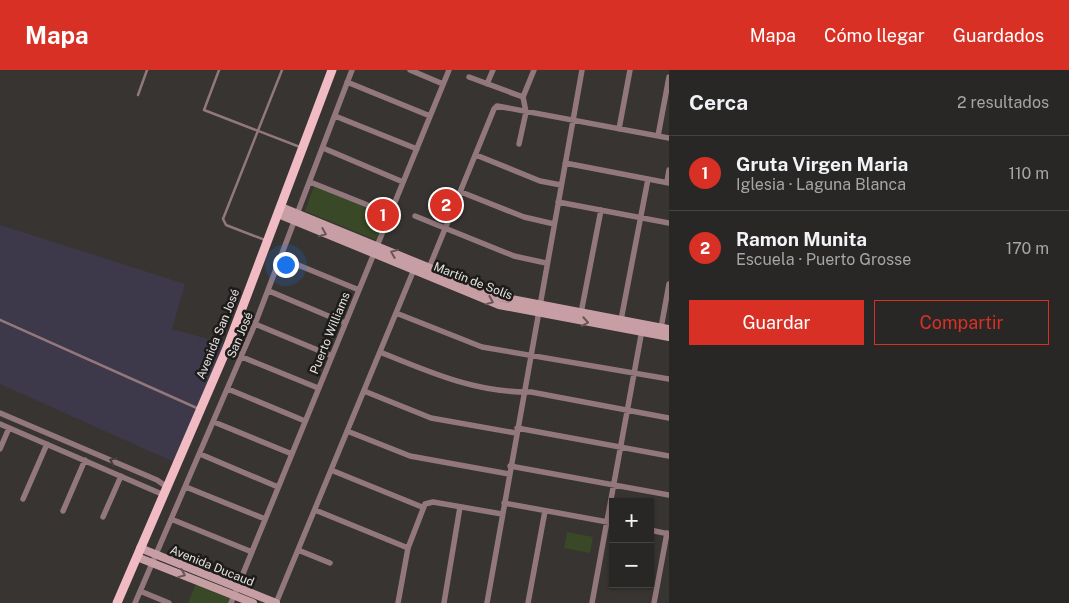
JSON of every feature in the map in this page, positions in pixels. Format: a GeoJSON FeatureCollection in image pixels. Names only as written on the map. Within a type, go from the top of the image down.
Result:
{"type":"FeatureCollection","features":[{"type":"Feature","properties":{"kind":"main road","name":"Avenida San José"},"geometry":{"type":"LineString","coordinates":[[117,603],[230,341],[332,70]]}},
{"type":"Feature","properties":{"kind":"street","name":"San José"},"geometry":{"type":"LineString","coordinates":[[135,603],[256,324],[352,70]]}},
{"type":"Feature","properties":{"kind":"street"},"geometry":{"type":"LineString","coordinates":[[410,70],[443,84]]}},
{"type":"Feature","properties":{"kind":"street","name":"Puerto Williams"},"geometry":{"type":"LineString","coordinates":[[234,595],[449,70]]}},
{"type":"Feature","properties":{"kind":"street"},"geometry":{"type":"LineString","coordinates":[[487,84],[492,70]]}},
{"type":"Feature","properties":{"kind":"street"},"geometry":{"type":"LineString","coordinates":[[519,144],[526,112],[523,97],[534,70]]}},
{"type":"Feature","properties":{"kind":"street"},"geometry":{"type":"LineString","coordinates":[[487,603],[523,392],[582,70]]}},
{"type":"Feature","properties":{"kind":"street"},"geometry":{"type":"LineString","coordinates":[[619,129],[630,70]]}},
{"type":"Feature","properties":{"kind":"street"},"geometry":{"type":"LineString","coordinates":[[468,77],[523,97]]}},
{"type":"Feature","properties":{"kind":"street"},"geometry":{"type":"LineString","coordinates":[[658,136],[669,77]]}},
{"type":"Feature","properties":{"kind":"street"},"geometry":{"type":"LineString","coordinates":[[347,82],[430,116]]}},
{"type":"Feature","properties":{"kind":"street"},"geometry":{"type":"LineString","coordinates":[[429,268],[494,109],[497,106],[669,138]]}},
{"type":"Feature","properties":{"kind":"street"},"geometry":{"type":"LineString","coordinates":[[335,116],[417,149]]}},
{"type":"Feature","properties":{"kind":"street"},"geometry":{"type":"LineString","coordinates":[[323,148],[403,182]]}},
{"type":"Feature","properties":{"kind":"street"},"geometry":{"type":"LineString","coordinates":[[476,155],[540,181],[561,185]]}},
{"type":"Feature","properties":{"kind":"street"},"geometry":{"type":"LineString","coordinates":[[565,163],[668,182],[669,170]]}},
{"type":"Feature","properties":{"kind":"street"},"geometry":{"type":"LineString","coordinates":[[621,320],[648,179]]}},
{"type":"Feature","properties":{"kind":"street"},"geometry":{"type":"LineString","coordinates":[[310,182],[390,214]]}},
{"type":"Feature","properties":{"kind":"street"},"geometry":{"type":"LineString","coordinates":[[461,192],[524,217],[554,224]]}},
{"type":"Feature","properties":{"kind":"street"},"geometry":{"type":"LineString","coordinates":[[558,202],[669,223]]}},
{"type":"Feature","properties":{"kind":"street","name":"Martín de Solís"},"geometry":{"type":"LineString","coordinates":[[280,210],[415,266],[499,305],[582,313],[621,320],[669,337]]}},
{"type":"Feature","properties":{"kind":"street"},"geometry":{"type":"LineString","coordinates":[[582,313],[600,210]]}},
{"type":"Feature","properties":{"kind":"street"},"geometry":{"type":"LineString","coordinates":[[414,216],[514,256],[546,263]]}},
{"type":"Feature","properties":{"kind":"street"},"geometry":{"type":"LineString","coordinates":[[281,258],[358,290]]}},
{"type":"Feature","properties":{"kind":"street"},"geometry":{"type":"LineString","coordinates":[[276,603],[415,266]]}},
{"type":"Feature","properties":{"kind":"street","name":"Martín de Solís"},"geometry":{"type":"LineString","coordinates":[[415,266],[429,268],[501,297],[538,309],[642,328],[665,328]]}},
{"type":"Feature","properties":{"kind":"street"},"geometry":{"type":"LineString","coordinates":[[665,328],[669,284]]}},
{"type":"Feature","properties":{"kind":"street"},"geometry":{"type":"LineString","coordinates":[[268,291],[345,323]]}},
{"type":"Feature","properties":{"kind":"street"},"geometry":{"type":"LineString","coordinates":[[396,312],[476,344],[669,379]]}},
{"type":"Feature","properties":{"kind":"street"},"geometry":{"type":"LineString","coordinates":[[256,324],[332,356]]}},
{"type":"Feature","properties":{"kind":"street"},"geometry":{"type":"LineString","coordinates":[[612,498],[642,328]]}},
{"type":"Feature","properties":{"kind":"street"},"geometry":{"type":"LineString","coordinates":[[380,352],[455,382],[669,418]]}},
{"type":"Feature","properties":{"kind":"street"},"geometry":{"type":"LineString","coordinates":[[242,357],[318,388]]}},
{"type":"Feature","properties":{"kind":"street"},"geometry":{"type":"LineString","coordinates":[[228,389],[305,421]]}},
{"type":"Feature","properties":{"kind":"street"},"geometry":{"type":"LineString","coordinates":[[364,391],[431,418],[517,430],[669,456]]}},
{"type":"Feature","properties":{"kind":"street"},"geometry":{"type":"LineString","coordinates":[[0,413],[157,480],[165,491]]}},
{"type":"Feature","properties":{"kind":"street"},"geometry":{"type":"LineString","coordinates":[[214,422],[292,454]]}},
{"type":"Feature","properties":{"kind":"street"},"geometry":{"type":"LineString","coordinates":[[0,424],[121,476],[165,491]]}},
{"type":"Feature","properties":{"kind":"street"},"geometry":{"type":"LineString","coordinates":[[0,450],[10,428]]}},
{"type":"Feature","properties":{"kind":"street"},"geometry":{"type":"LineString","coordinates":[[347,431],[414,457],[509,474]]}},
{"type":"Feature","properties":{"kind":"street"},"geometry":{"type":"LineString","coordinates":[[23,498],[47,444]]}},
{"type":"Feature","properties":{"kind":"street"},"geometry":{"type":"LineString","coordinates":[[200,454],[278,486]]}},
{"type":"Feature","properties":{"kind":"street"},"geometry":{"type":"LineString","coordinates":[[64,511],[85,460]]}},
{"type":"Feature","properties":{"kind":"street"},"geometry":{"type":"LineString","coordinates":[[510,466],[669,495]]}},
{"type":"Feature","properties":{"kind":"street"},"geometry":{"type":"LineString","coordinates":[[331,470],[422,507]]}},
{"type":"Feature","properties":{"kind":"street"},"geometry":{"type":"LineString","coordinates":[[103,517],[121,476]]}},
{"type":"Feature","properties":{"kind":"street"},"geometry":{"type":"LineString","coordinates":[[186,487],[265,519]]}},
{"type":"Feature","properties":{"kind":"street"},"geometry":{"type":"LineString","coordinates":[[398,603],[408,548],[422,507],[427,502],[502,514]]}},
{"type":"Feature","properties":{"kind":"street"},"geometry":{"type":"LineString","coordinates":[[504,503],[609,523]]}},
{"type":"Feature","properties":{"kind":"street"},"geometry":{"type":"LineString","coordinates":[[444,603],[460,506]]}},
{"type":"Feature","properties":{"kind":"street"},"geometry":{"type":"LineString","coordinates":[[315,510],[408,548]]}},
{"type":"Feature","properties":{"kind":"street"},"geometry":{"type":"LineString","coordinates":[[528,603],[545,511]]}},
{"type":"Feature","properties":{"kind":"street"},"geometry":{"type":"LineString","coordinates":[[171,519],[252,552]]}},
{"type":"Feature","properties":{"kind":"street"},"geometry":{"type":"LineString","coordinates":[[592,603],[609,527]]}},
{"type":"Feature","properties":{"kind":"street"},"geometry":{"type":"LineString","coordinates":[[654,531],[668,534],[654,603]]}},
{"type":"Feature","properties":{"kind":"street"},"geometry":{"type":"LineString","coordinates":[[298,550],[330,563]]}},
{"type":"Feature","properties":{"kind":"street","name":"Avenida Ducaud"},"geometry":{"type":"LineString","coordinates":[[139,553],[253,603]]}},
{"type":"Feature","properties":{"kind":"street"},"geometry":{"type":"LineString","coordinates":[[140,591],[169,603]]}},
{"type":"Feature","properties":{"kind":"street","name":"Avenida Ducaud"},"geometry":{"type":"LineString","coordinates":[[234,595],[276,603]]}},
{"type":"Feature","properties":{"kind":"lane"},"geometry":{"type":"LineString","coordinates":[[138,94],[147,70]]}},
{"type":"Feature","properties":{"kind":"lane"},"geometry":{"type":"LineString","coordinates":[[219,70],[204,110],[303,148]]}},
{"type":"Feature","properties":{"kind":"lane"},"geometry":{"type":"LineString","coordinates":[[268,241],[226,225],[223,219],[282,70]]}},
{"type":"Feature","properties":{"kind":"lane"},"geometry":{"type":"LineString","coordinates":[[0,320],[201,410]]}},
{"type":"Feature","properties":{"kind":"shaded area"},"geometry":{"type":"Polygon","coordinates":[[[0,225],[185,284],[172,329],[226,344],[174,462],[0,384],[0,225]]]}},
{"type":"Feature","properties":{"kind":"green space"},"geometry":{"type":"Polygon","coordinates":[[[314,186],[386,215],[376,240],[305,211],[314,186]]]}},
{"type":"Feature","properties":{"kind":"green space"},"geometry":{"type":"Polygon","coordinates":[[[567,532],[593,537],[590,553],[564,548],[567,532]]]}},
{"type":"Feature","properties":{"kind":"green space"},"geometry":{"type":"Polygon","coordinates":[[[196,583],[231,598],[229,603],[188,603],[196,583]]]}},
{"type":"Feature","properties":{"kind":"place","name":"Ramon Munita"},"geometry":{"type":"Point","coordinates":[446,205]}},
{"type":"Feature","properties":{"kind":"place","name":"Gruta Virgen Maria"},"geometry":{"type":"Point","coordinates":[383,215]}}]}
